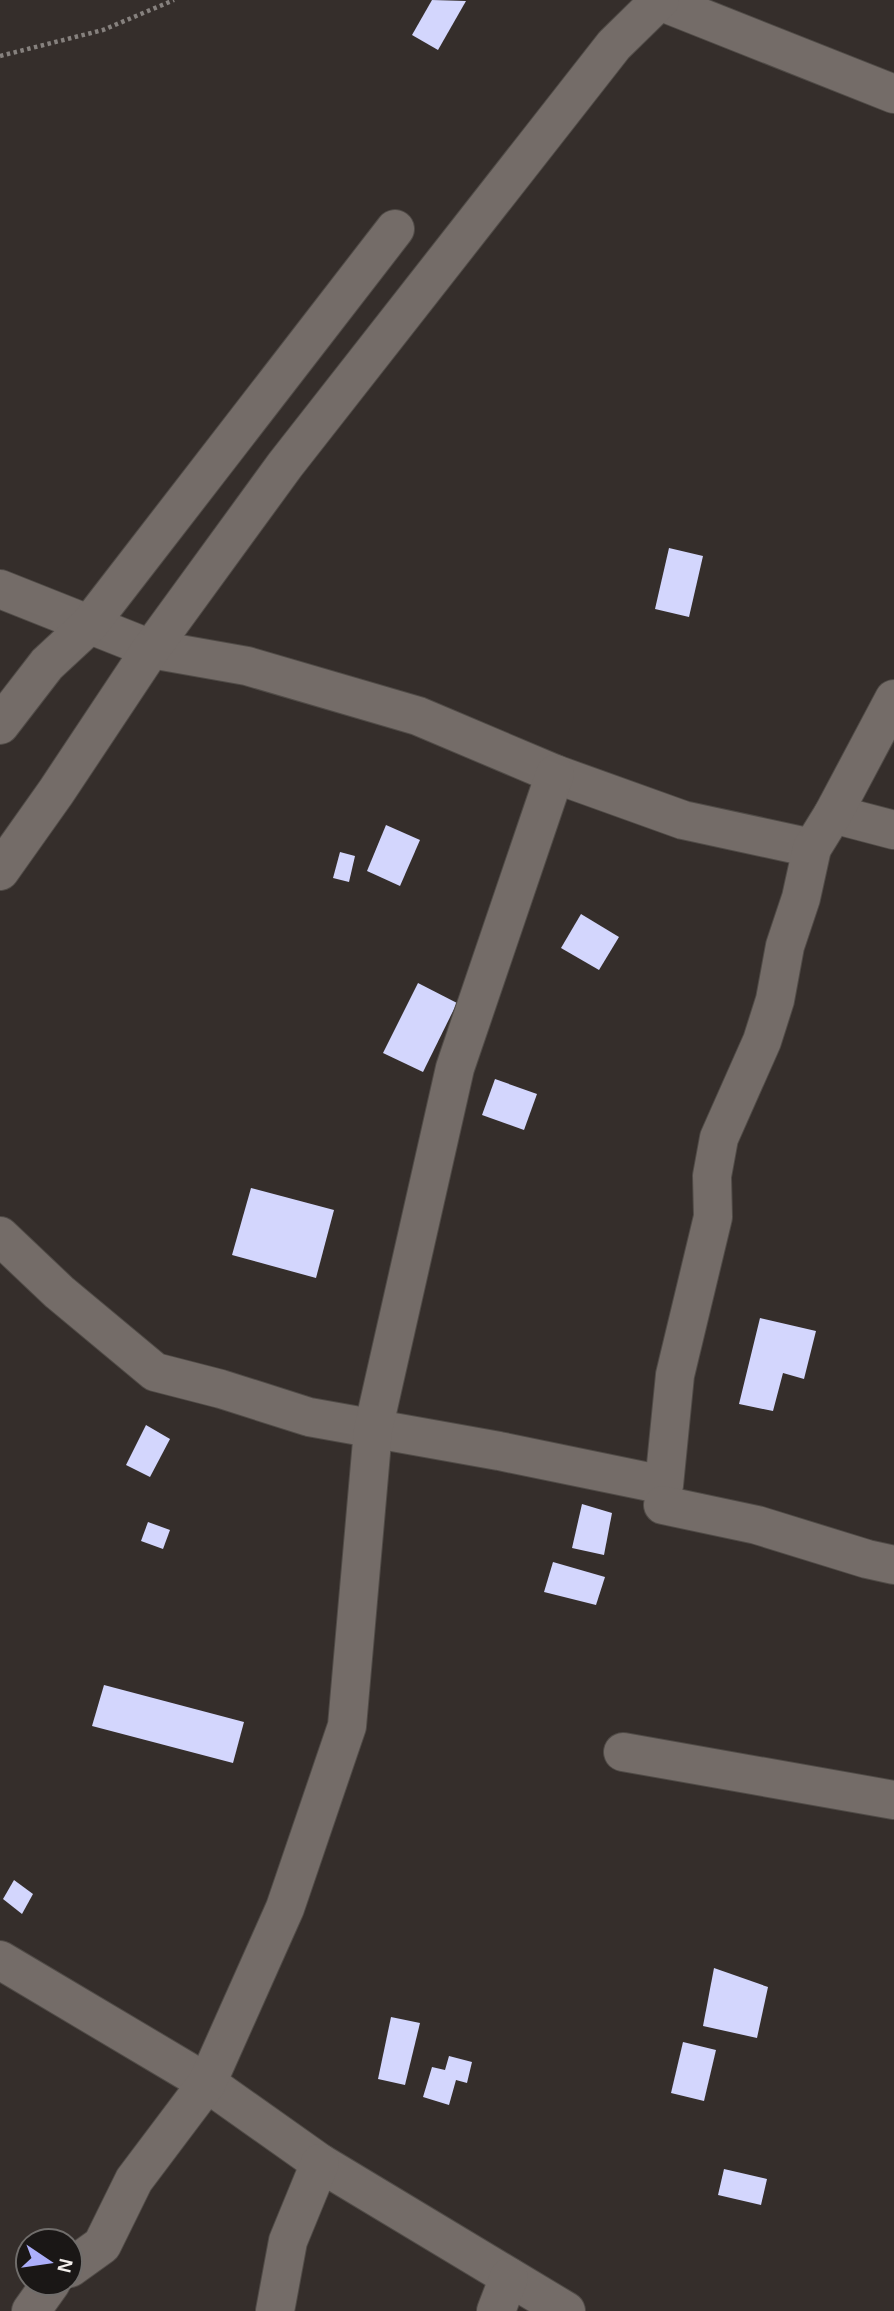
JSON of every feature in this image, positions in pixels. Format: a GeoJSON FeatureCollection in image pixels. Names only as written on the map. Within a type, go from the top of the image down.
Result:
{"type":"FeatureCollection","features":[{"type":"Feature","properties":{"kind":"street"},"geometry":{"type":"LineString","coordinates":[[0,871],[151,649],[285,465],[614,45],[659,1],[894,94]]}},
{"type":"Feature","properties":{"kind":"street"},"geometry":{"type":"LineString","coordinates":[[0,725],[47,664],[89,625],[395,229]]}},
{"type":"Feature","properties":{"kind":"street"},"geometry":{"type":"LineString","coordinates":[[0,590],[151,649],[247,666],[418,716],[555,775],[683,820],[812,848]]}},
{"type":"Feature","properties":{"kind":"street"},"geometry":{"type":"LineString","coordinates":[[0,1236],[59,1292],[155,1372],[221,1389],[309,1417],[499,1451],[664,1485],[676,1375],[713,1217],[712,1176],[719,1138],[762,1041],[775,1000],[785,946],[801,898],[812,848],[894,699]]}},
{"type":"Feature","properties":{"kind":"street"},"geometry":{"type":"LineString","coordinates":[[84,2258],[102,2245],[134,2180],[207,2083],[285,1908],[347,1726],[373,1430],[456,1068],[555,775]]}},
{"type":"Feature","properties":{"kind":"street"},"geometry":{"type":"LineString","coordinates":[[833,814],[894,830]]}},
{"type":"Feature","properties":{"kind":"street"},"geometry":{"type":"LineString","coordinates":[[663,1505],[757,1525],[894,1565]]}},
{"type":"Feature","properties":{"kind":"street"},"geometry":{"type":"LineString","coordinates":[[623,1752],[894,1800]]}},
{"type":"Feature","properties":{"kind":"street"},"geometry":{"type":"LineString","coordinates":[[0,1960],[207,2083],[502,2294],[566,2311]]}},
{"type":"Feature","properties":{"kind":"street"},"geometry":{"type":"LineString","coordinates":[[275,2311],[288,2241],[320,2163]]}},
{"type":"Feature","properties":{"kind":"path"},"geometry":{"type":"LineString","coordinates":[[0,56],[103,30],[174,0]]}},
{"type":"Feature","properties":{"kind":"building"},"geometry":{"type":"Polygon","coordinates":[[[432,0],[466,1],[438,50],[412,35],[432,0]]]}},
{"type":"Feature","properties":{"kind":"building"},"geometry":{"type":"Polygon","coordinates":[[[669,548],[703,556],[689,617],[655,609],[669,548]]]}},
{"type":"Feature","properties":{"kind":"building"},"geometry":{"type":"Polygon","coordinates":[[[386,825],[420,840],[400,886],[367,871],[386,825]]]}},
{"type":"Feature","properties":{"kind":"building"},"geometry":{"type":"Polygon","coordinates":[[[340,852],[355,856],[349,882],[333,878],[340,852]]]}},
{"type":"Feature","properties":{"kind":"building"},"geometry":{"type":"Polygon","coordinates":[[[581,914],[619,937],[599,970],[561,948],[581,914]]]}},
{"type":"Feature","properties":{"kind":"building"},"geometry":{"type":"Polygon","coordinates":[[[418,983],[457,1003],[423,1072],[383,1053],[418,983]]]}},
{"type":"Feature","properties":{"kind":"building"},"geometry":{"type":"Polygon","coordinates":[[[495,1079],[537,1094],[524,1130],[482,1115],[495,1079]]]}},
{"type":"Feature","properties":{"kind":"building"},"geometry":{"type":"Polygon","coordinates":[[[251,1188],[334,1210],[316,1278],[232,1255],[251,1188]]]}},
{"type":"Feature","properties":{"kind":"building"},"geometry":{"type":"Polygon","coordinates":[[[760,1318],[816,1331],[804,1379],[783,1373],[773,1411],[739,1404],[760,1318]]]}},
{"type":"Feature","properties":{"kind":"building"},"geometry":{"type":"Polygon","coordinates":[[[146,1425],[170,1439],[150,1477],[126,1465],[146,1425]]]}},
{"type":"Feature","properties":{"kind":"building"},"geometry":{"type":"Polygon","coordinates":[[[582,1504],[612,1513],[604,1555],[572,1548],[582,1504]]]}},
{"type":"Feature","properties":{"kind":"building"},"geometry":{"type":"Polygon","coordinates":[[[148,1522],[170,1530],[163,1549],[141,1541],[148,1522]]]}},
{"type":"Feature","properties":{"kind":"building"},"geometry":{"type":"Polygon","coordinates":[[[553,1562],[605,1577],[596,1605],[544,1592],[553,1562]]]}},
{"type":"Feature","properties":{"kind":"building"},"geometry":{"type":"Polygon","coordinates":[[[104,1685],[244,1722],[233,1763],[92,1726],[104,1685]]]}},
{"type":"Feature","properties":{"kind":"building"},"geometry":{"type":"Polygon","coordinates":[[[14,1880],[33,1894],[22,1914],[3,1899],[14,1880]]]}},
{"type":"Feature","properties":{"kind":"building"},"geometry":{"type":"Polygon","coordinates":[[[714,1968],[768,1987],[757,2038],[703,2026],[714,1968]]]}},
{"type":"Feature","properties":{"kind":"building"},"geometry":{"type":"Polygon","coordinates":[[[391,2017],[420,2023],[405,2085],[378,2079],[391,2017]]]}},
{"type":"Feature","properties":{"kind":"building"},"geometry":{"type":"Polygon","coordinates":[[[683,2042],[716,2050],[704,2101],[671,2093],[683,2042]]]}},
{"type":"Feature","properties":{"kind":"building"},"geometry":{"type":"Polygon","coordinates":[[[449,2056],[472,2062],[467,2083],[456,2080],[449,2105],[423,2097],[432,2067],[445,2070],[449,2056]]]}},
{"type":"Feature","properties":{"kind":"building"},"geometry":{"type":"Polygon","coordinates":[[[724,2169],[767,2179],[761,2205],[718,2195],[724,2169]]]}}]}
